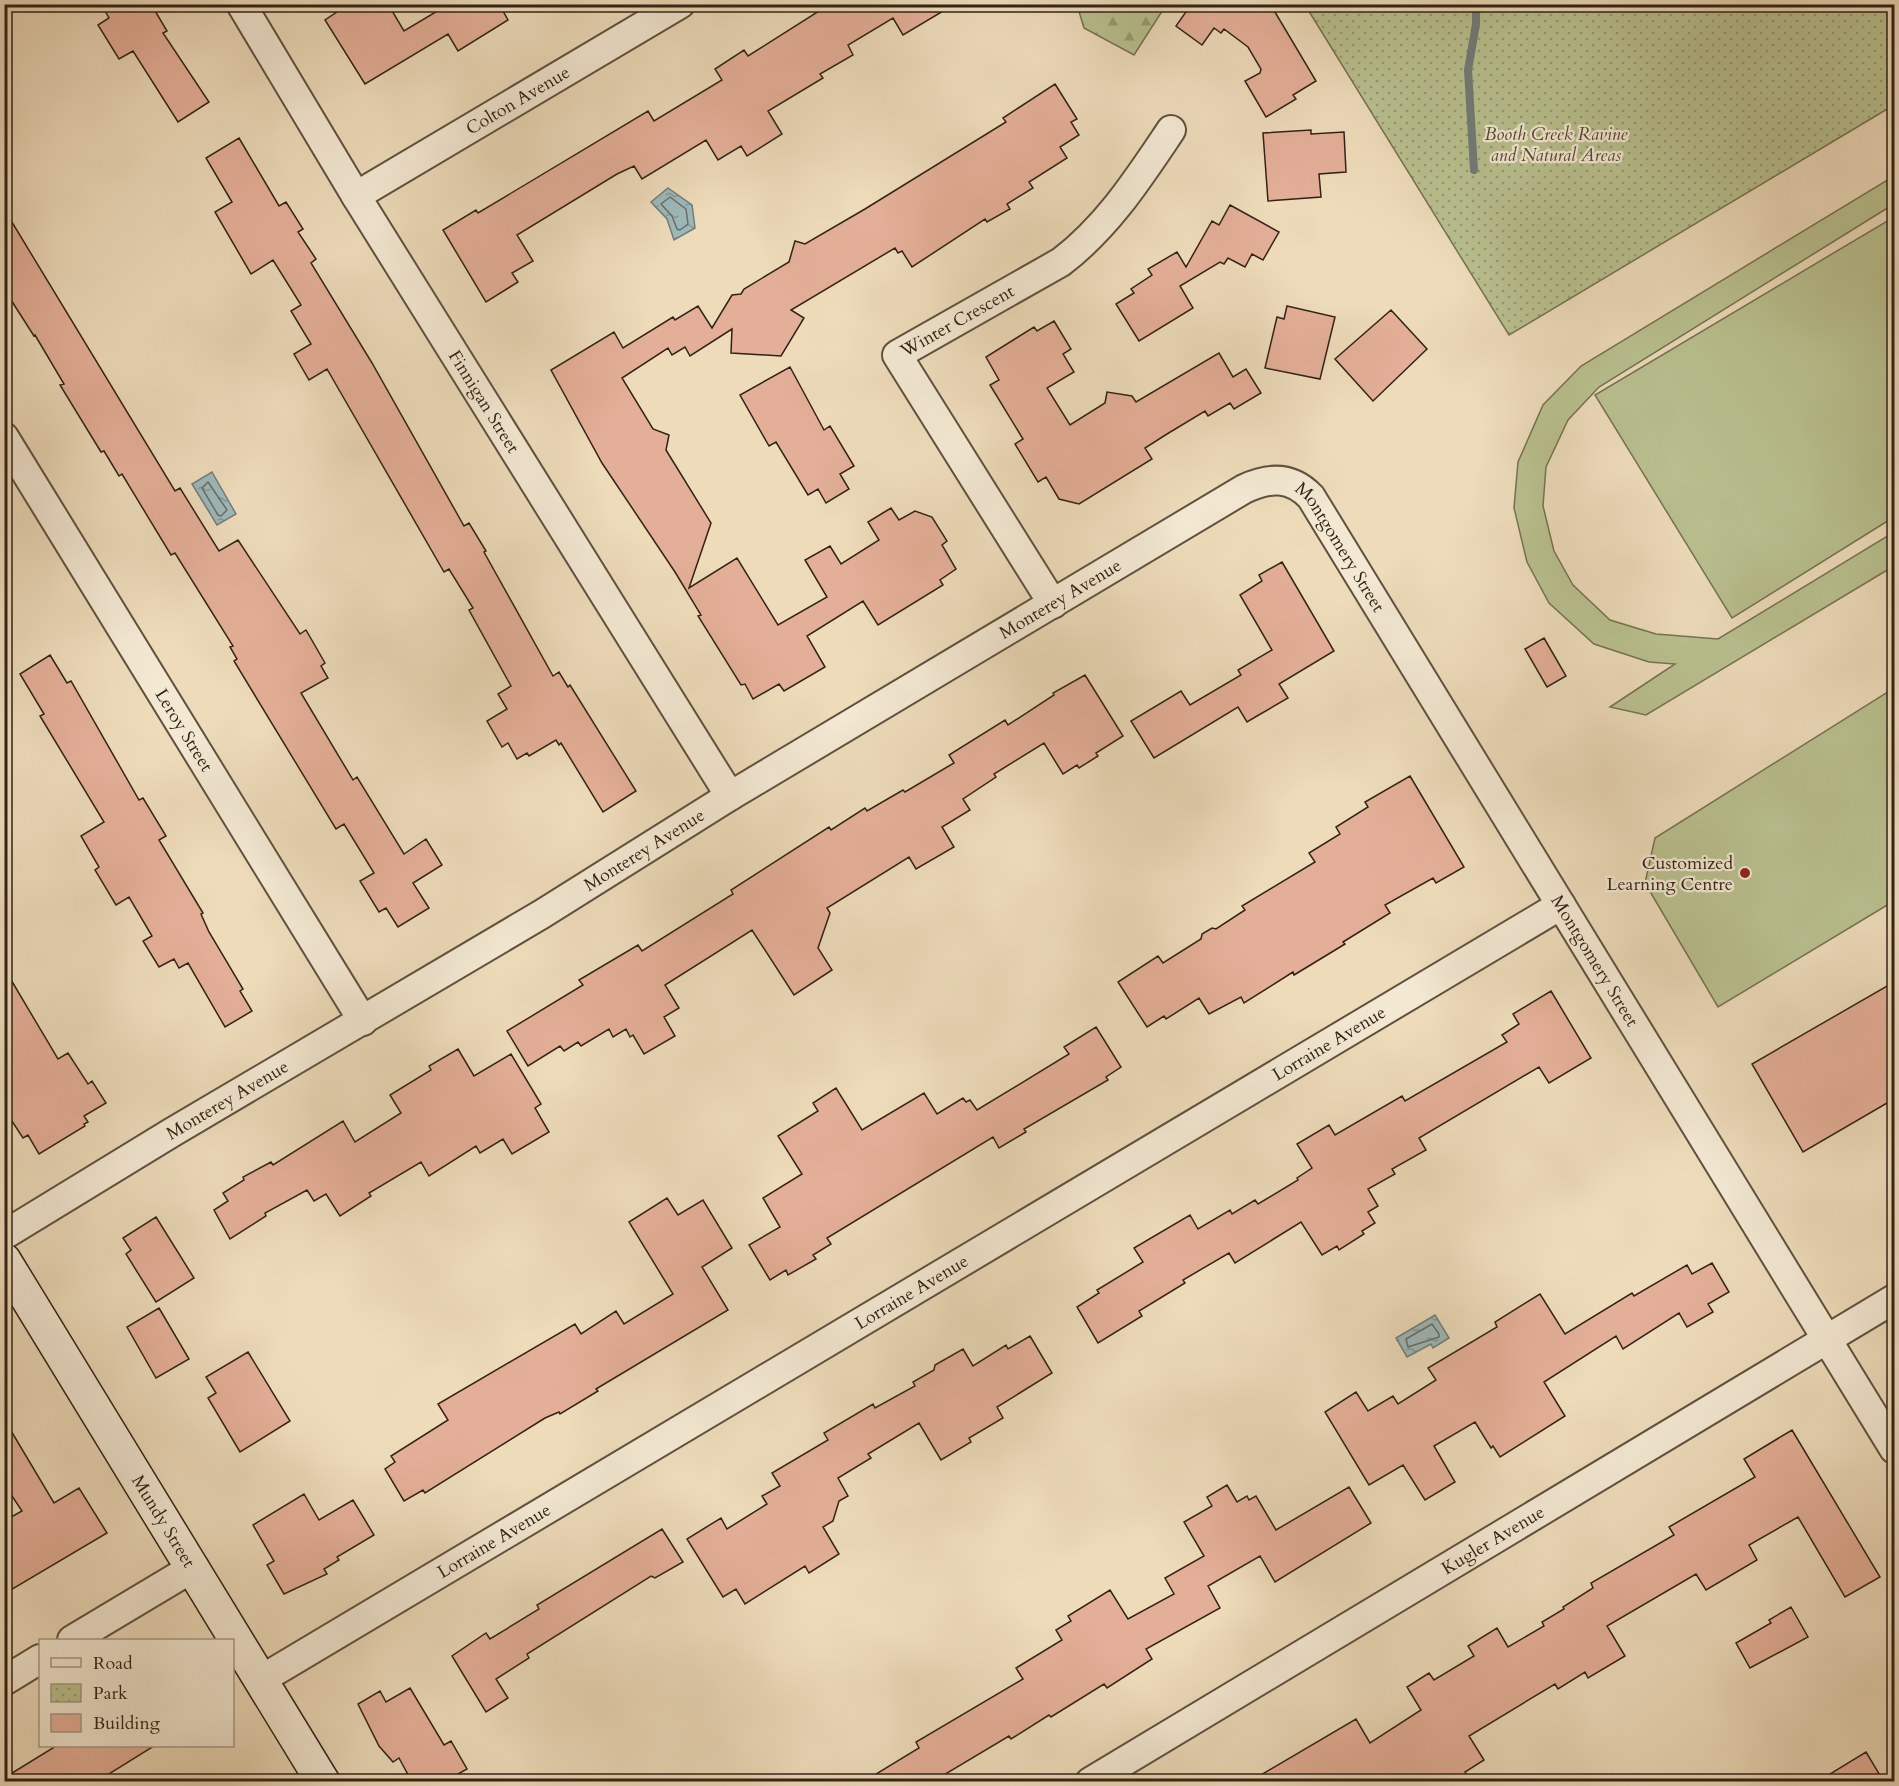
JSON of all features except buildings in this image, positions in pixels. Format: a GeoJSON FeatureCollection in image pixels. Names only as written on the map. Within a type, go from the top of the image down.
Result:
{"type":"FeatureCollection","features":[{"type":"Feature","properties":{"kind":"street","name":"Finnigan Street"},"geometry":{"type":"LineString","coordinates":[[241,4],[356,196],[730,796]]}},
{"type":"Feature","properties":{"kind":"street","name":"Colton Avenue"},"geometry":{"type":"LineString","coordinates":[[356,196],[680,4]]}},
{"type":"Feature","properties":{"kind":"street","name":"Winter Crescent"},"geometry":{"type":"LineString","coordinates":[[1053,604],[897,354],[1061,262],[1083,245],[1121,204],[1171,130]]}},
{"type":"Feature","properties":{"kind":"street","name":"Leroy Street"},"geometry":{"type":"LineString","coordinates":[[4,437],[363,1021]]}},
{"type":"Feature","properties":{"kind":"street","name":"Monterey Avenue"},"geometry":{"type":"LineString","coordinates":[[4,1235],[171,1133],[363,1021],[730,796],[1244,489],[1264,480],[1287,481]]}},
{"type":"Feature","properties":{"kind":"street","name":"Montgomery Street"},"geometry":{"type":"LineString","coordinates":[[1287,481],[1298,484],[1311,497],[1894,1449]]}},
{"type":"Feature","properties":{"kind":"street","name":"Lorraine Avenue"},"geometry":{"type":"LineString","coordinates":[[262,1679],[1561,905]]}},
{"type":"Feature","properties":{"kind":"street","name":"Mundy Street"},"geometry":{"type":"LineString","coordinates":[[4,1260],[194,1567],[323,1782]]}},
{"type":"Feature","properties":{"kind":"street","name":"Kugler Avenue"},"geometry":{"type":"LineString","coordinates":[[1090,1782],[1894,1299]]}},
{"type":"Feature","properties":{"kind":"street"},"geometry":{"type":"LineString","coordinates":[[75,1639],[194,1567]]}},
{"type":"Feature","properties":{"kind":"street"},"geometry":{"type":"LineString","coordinates":[[4,1681],[39,1660]]}},
{"type":"Feature","properties":{"kind":"green space"},"geometry":{"type":"Polygon","coordinates":[[[1077,4],[1166,5],[1134,55],[1084,28],[1077,4]]]}},
{"type":"Feature","properties":{"kind":"green space","name":"Booth Creek Ravine and Natural Areas"},"geometry":{"type":"Polygon","coordinates":[[[1305,5],[1894,5],[1894,105],[1509,335],[1305,5]]]}},
{"type":"Feature","properties":{"kind":"green space"},"geometry":{"type":"Polygon","coordinates":[[[1894,176],[1894,204],[1599,387],[1568,420],[1546,467],[1543,506],[1554,551],[1573,585],[1610,620],[1656,634],[1718,639],[1894,532],[1894,566],[1646,715],[1610,707],[1675,664],[1649,662],[1594,644],[1549,603],[1527,562],[1514,508],[1518,462],[1543,405],[1581,366],[1894,176]]]}},
{"type":"Feature","properties":{"kind":"green space"},"geometry":{"type":"Polygon","coordinates":[[[1894,217],[1894,517],[1732,618],[1595,395],[1894,217]]]}},
{"type":"Feature","properties":{"kind":"green space"},"geometry":{"type":"Polygon","coordinates":[[[1894,688],[1894,901],[1718,1007],[1645,883],[1655,838],[1894,688]]]}},
{"type":"Feature","properties":{"kind":"water"},"geometry":{"type":"Polygon","coordinates":[[[668,188],[692,205],[695,228],[674,240],[667,219],[651,202],[668,188]]]}},
{"type":"Feature","properties":{"kind":"water"},"geometry":{"type":"Polygon","coordinates":[[[212,472],[236,514],[217,525],[192,484],[212,472]]]}},
{"type":"Feature","properties":{"kind":"water"},"geometry":{"type":"Polygon","coordinates":[[[1435,1315],[1449,1338],[1433,1348],[1431,1344],[1407,1357],[1396,1338],[1435,1315]]]}},
{"type":"Feature","properties":{"kind":"waterway"},"geometry":{"type":"LineString","coordinates":[[1474,170],[1468,70],[1476,24],[1476,4]]}},
{"type":"Feature","properties":{"kind":"place","name":"Customized Learning Centre"},"geometry":{"type":"Point","coordinates":[1745,873]}}]}
